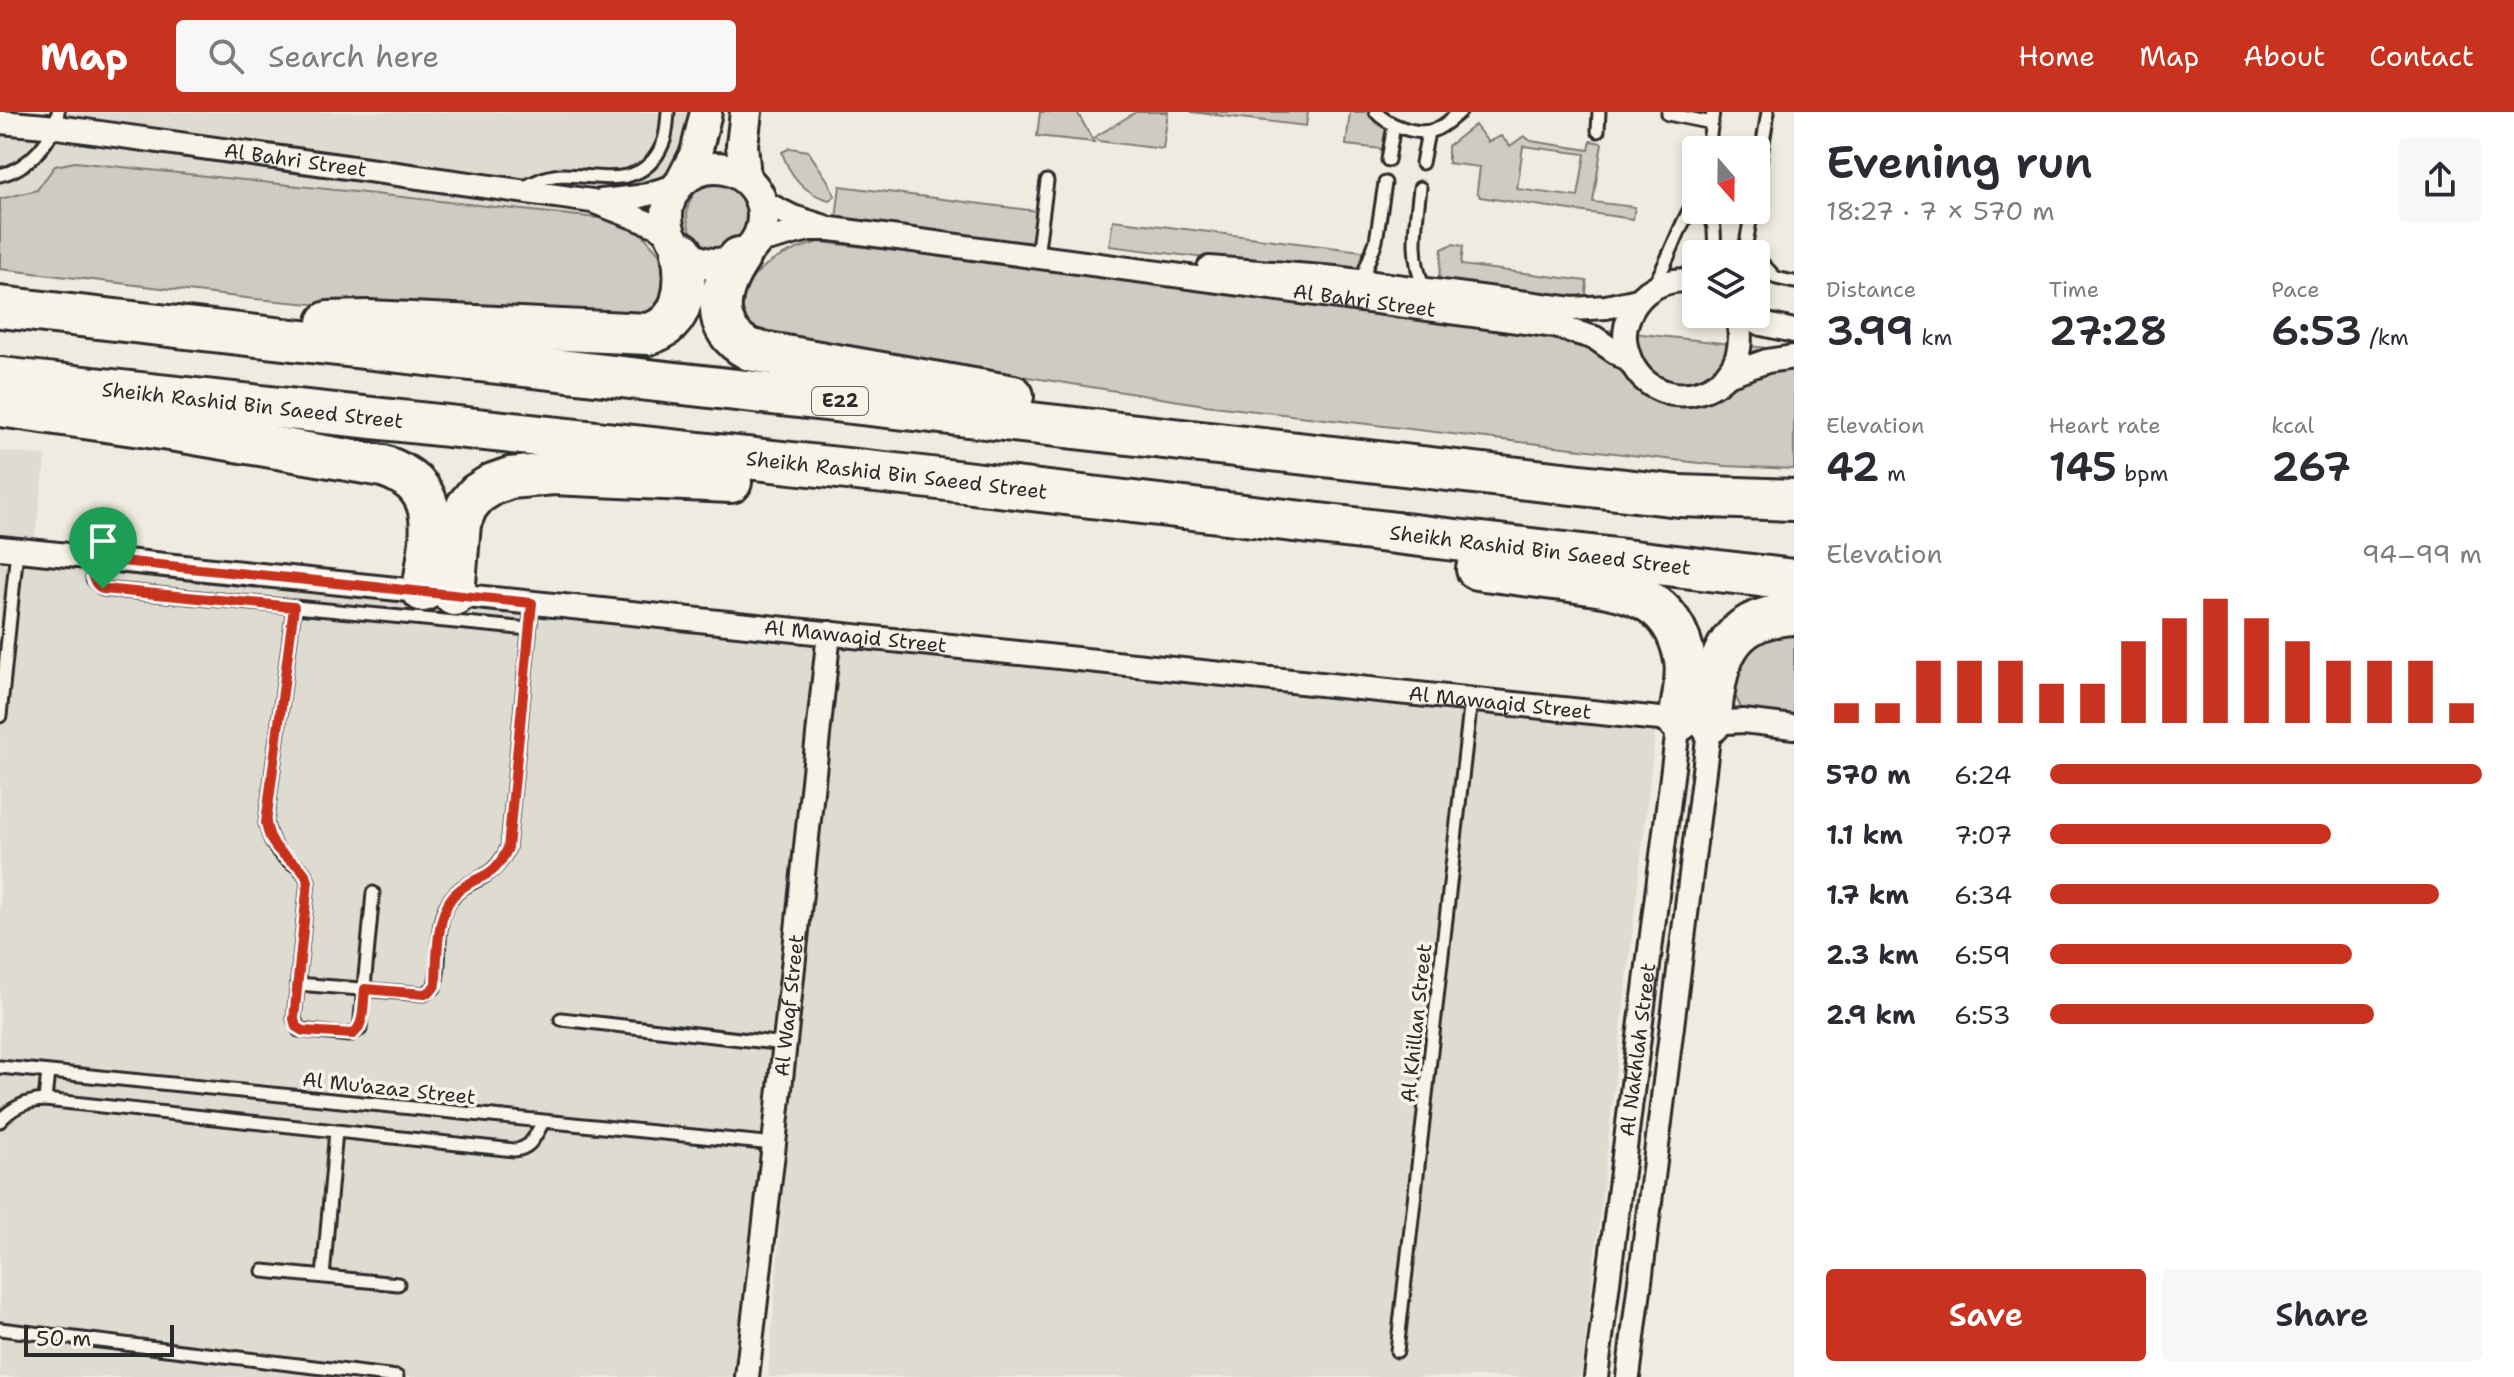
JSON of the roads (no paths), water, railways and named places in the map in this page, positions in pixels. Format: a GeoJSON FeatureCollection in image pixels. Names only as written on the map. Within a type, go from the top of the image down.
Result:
{"type":"FeatureCollection","features":[{"type":"Feature","properties":{"kind":"highway"},"geometry":{"type":"LineString","coordinates":[[163,326],[368,321],[648,334],[666,328],[677,313],[685,277],[676,244]]}},
{"type":"Feature","properties":{"kind":"highway"},"geometry":{"type":"LineString","coordinates":[[747,250],[722,288],[721,305],[723,322],[733,339],[750,350],[1359,458]]}},
{"type":"Feature","properties":{"kind":"highway","name":"E22"},"geometry":{"type":"LineString","coordinates":[[0,307],[1679,496],[1794,500]]}},
{"type":"Feature","properties":{"kind":"highway","name":"Sheikh Rashid Bin Saeed Street"},"geometry":{"type":"LineString","coordinates":[[0,378],[913,476],[1794,580]]}},
{"type":"Feature","properties":{"kind":"highway"},"geometry":{"type":"LineString","coordinates":[[0,406],[183,432],[383,466],[401,472],[414,481],[425,496],[431,513],[438,593]]}},
{"type":"Feature","properties":{"kind":"highway"},"geometry":{"type":"LineString","coordinates":[[438,593],[467,506],[477,494],[510,478],[553,474],[751,483],[913,476]]}},
{"type":"Feature","properties":{"kind":"highway"},"geometry":{"type":"LineString","coordinates":[[1287,519],[1324,544],[1345,551],[1631,591],[1652,603],[1669,619],[1680,640],[1694,722]]}},
{"type":"Feature","properties":{"kind":"highway"},"geometry":{"type":"LineString","coordinates":[[1694,722],[1729,645],[1759,621],[1794,614]]}},
{"type":"Feature","properties":{"kind":"main road"},"geometry":{"type":"LineString","coordinates":[[706,112],[696,153],[668,202],[666,220],[676,244],[694,260],[709,264],[724,263],[747,250],[762,230],[763,215],[742,145],[746,112]]}},
{"type":"Feature","properties":{"kind":"main road"},"geometry":{"type":"LineString","coordinates":[[679,183],[693,172],[720,167],[733,171],[753,189]]}},
{"type":"Feature","properties":{"kind":"street","name":"Al Bahri Street"},"geometry":{"type":"LineString","coordinates":[[0,122],[57,119],[592,201],[638,197],[679,183]]}},
{"type":"Feature","properties":{"kind":"street","name":"Al Bahri Street"},"geometry":{"type":"LineString","coordinates":[[753,189],[793,217],[831,229]]}},
{"type":"Feature","properties":{"kind":"street","name":"Al Bahri Street"},"geometry":{"type":"LineString","coordinates":[[592,201],[657,226],[676,244]]}},
{"type":"Feature","properties":{"kind":"street","name":"Al Bahri Street"},"geometry":{"type":"LineString","coordinates":[[747,250],[809,229],[831,229],[1555,326],[1595,338],[1630,362],[1641,377],[1656,389],[1675,395],[1694,394],[1712,387],[1727,375]]}},
{"type":"Feature","properties":{"kind":"street","name":"Al Bahri Street"},"geometry":{"type":"LineString","coordinates":[[1092,264],[1220,268],[1573,309],[1606,307],[1645,294],[1667,281],[1682,279]]}},
{"type":"Feature","properties":{"kind":"street"},"geometry":{"type":"LineString","coordinates":[[1630,362],[1625,346],[1625,330],[1629,314],[1645,294]]}},
{"type":"Feature","properties":{"kind":"street"},"geometry":{"type":"LineString","coordinates":[[1770,326],[1794,331]]}},
{"type":"Feature","properties":{"kind":"street"},"geometry":{"type":"LineString","coordinates":[[1727,375],[1741,345],[1741,328]]}},
{"type":"Feature","properties":{"kind":"street"},"geometry":{"type":"LineString","coordinates":[[1727,375],[1767,361],[1794,357]]}},
{"type":"Feature","properties":{"kind":"street","name":"Al Mawaqid Street"},"geometry":{"type":"LineString","coordinates":[[5,547],[1694,722],[1742,733],[1794,738]]}},
{"type":"Feature","properties":{"kind":"street","name":"Al Waqf Street"},"geometry":{"type":"LineString","coordinates":[[747,1377],[829,633]]}},
{"type":"Feature","properties":{"kind":"street","name":"Al Mawaqid Street"},"geometry":{"type":"LineString","coordinates":[[1694,722],[1743,721],[1794,727]]}},
{"type":"Feature","properties":{"kind":"street","name":"Al Nakhlah Street"},"geometry":{"type":"LineString","coordinates":[[1596,1377],[1694,722]]}},
{"type":"Feature","properties":{"kind":"street","name":"Al Nakhlah Street"},"geometry":{"type":"LineString","coordinates":[[1628,1377],[1694,722]]}},
{"type":"Feature","properties":{"kind":"lane"},"geometry":{"type":"LineString","coordinates":[[518,191],[551,177],[614,179],[639,170],[650,162],[665,140],[668,112]]}},
{"type":"Feature","properties":{"kind":"lane"},"geometry":{"type":"LineString","coordinates":[[1376,112],[1394,125],[1428,132],[1437,130],[1460,112]]}},
{"type":"Feature","properties":{"kind":"lane"},"geometry":{"type":"LineString","coordinates":[[1598,131],[1599,112]]}},
{"type":"Feature","properties":{"kind":"lane"},"geometry":{"type":"LineString","coordinates":[[1668,112],[1713,117]]}},
{"type":"Feature","properties":{"kind":"lane"},"geometry":{"type":"LineString","coordinates":[[1764,136],[1768,112]]}},
{"type":"Feature","properties":{"kind":"lane"},"geometry":{"type":"LineString","coordinates":[[0,175],[24,165],[57,119]]}},
{"type":"Feature","properties":{"kind":"lane"},"geometry":{"type":"LineString","coordinates":[[1388,160],[1394,125]]}},
{"type":"Feature","properties":{"kind":"lane"},"geometry":{"type":"LineString","coordinates":[[1422,163],[1428,132]]}},
{"type":"Feature","properties":{"kind":"lane"},"geometry":{"type":"LineString","coordinates":[[1037,256],[1047,181]]}},
{"type":"Feature","properties":{"kind":"lane"},"geometry":{"type":"LineString","coordinates":[[1360,282],[1376,241],[1385,183]]}},
{"type":"Feature","properties":{"kind":"lane"},"geometry":{"type":"LineString","coordinates":[[1420,188],[1414,246],[1418,276],[1425,290]]}},
{"type":"Feature","properties":{"kind":"lane"},"geometry":{"type":"LineString","coordinates":[[1645,294],[1666,262],[1682,222]]}},
{"type":"Feature","properties":{"kind":"lane"},"geometry":{"type":"LineString","coordinates":[[1770,272],[1776,278],[1794,282]]}},
{"type":"Feature","properties":{"kind":"lane"},"geometry":{"type":"LineString","coordinates":[[0,716],[5,547]]}},
{"type":"Feature","properties":{"kind":"lane"},"geometry":{"type":"LineString","coordinates":[[92,558],[93,579],[103,589],[529,629]]}},
{"type":"Feature","properties":{"kind":"lane"},"geometry":{"type":"LineString","coordinates":[[297,984],[424,994],[436,984],[445,908],[456,893],[484,878],[502,860],[508,848],[532,603]]}},
{"type":"Feature","properties":{"kind":"lane"},"geometry":{"type":"LineString","coordinates":[[294,607],[266,823],[272,843],[287,860],[300,867],[308,881],[294,1019],[296,1027],[303,1031],[349,1035],[357,1032],[361,1024],[373,893]]}},
{"type":"Feature","properties":{"kind":"lane","name":"Al Khillan Street"},"geometry":{"type":"LineString","coordinates":[[1397,1351],[1471,699]]}},
{"type":"Feature","properties":{"kind":"lane"},"geometry":{"type":"LineString","coordinates":[[561,1019],[785,1044]]}},
{"type":"Feature","properties":{"kind":"lane","name":"Al Mu'azaz Street"},"geometry":{"type":"LineString","coordinates":[[0,1067],[774,1144]]}},
{"type":"Feature","properties":{"kind":"lane"},"geometry":{"type":"LineString","coordinates":[[45,1100],[48,1072]]}},
{"type":"Feature","properties":{"kind":"lane"},"geometry":{"type":"LineString","coordinates":[[0,1121],[22,1104],[45,1100],[521,1149],[532,1142],[543,1122]]}},
{"type":"Feature","properties":{"kind":"lane"},"geometry":{"type":"LineString","coordinates":[[323,1277],[336,1131]]}},
{"type":"Feature","properties":{"kind":"lane"},"geometry":{"type":"LineString","coordinates":[[263,1271],[398,1284]]}},
{"type":"Feature","properties":{"kind":"lane"},"geometry":{"type":"LineString","coordinates":[[0,1329],[397,1377]]}}]}
